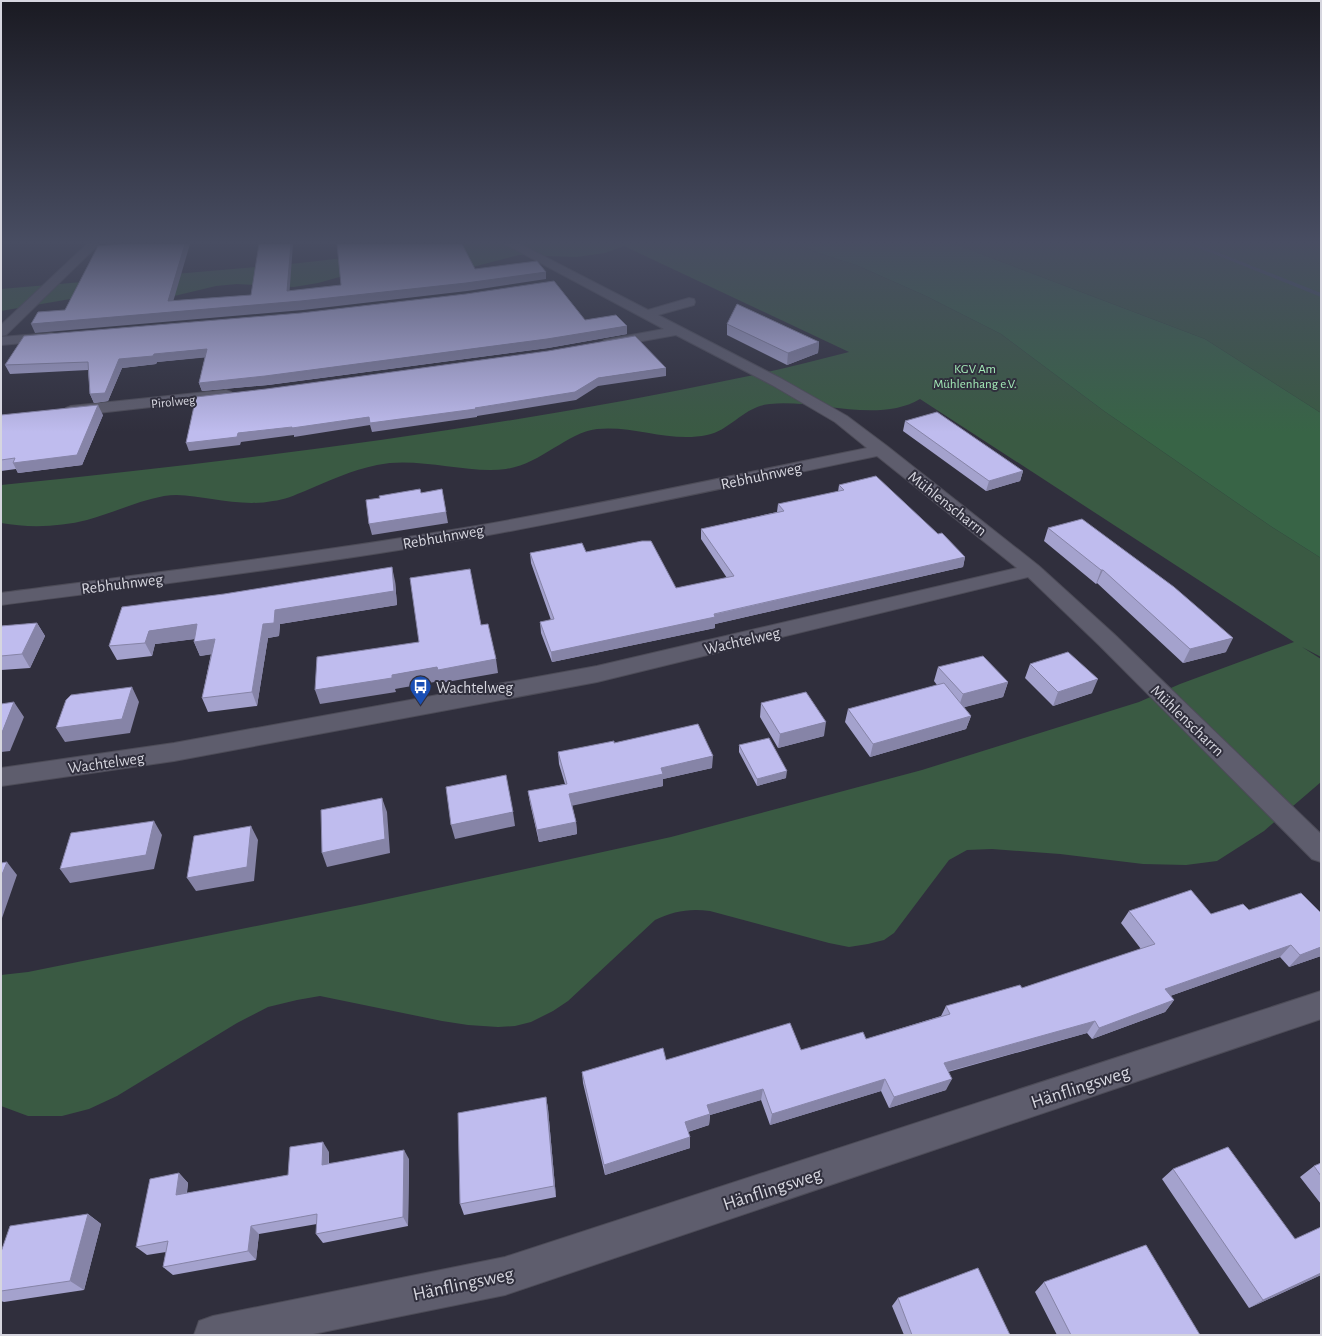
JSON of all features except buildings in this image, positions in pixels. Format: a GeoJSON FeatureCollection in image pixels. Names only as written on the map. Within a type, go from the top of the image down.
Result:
{"type":"FeatureCollection","features":[{"type":"Feature","properties":{"kind":"street"},"geometry":{"type":"LineString","coordinates":[[1,332],[30,306]]}},
{"type":"Feature","properties":{"kind":"street","name":"Mühlenscharrn"},"geometry":{"type":"LineString","coordinates":[[630,306],[777,382],[841,418],[1032,570],[1113,646],[1321,851]]}},
{"type":"Feature","properties":{"kind":"street"},"geometry":{"type":"LineString","coordinates":[[646,315],[675,306]]}},
{"type":"Feature","properties":{"kind":"street"},"geometry":{"type":"LineString","coordinates":[[594,345],[677,331]]}},
{"type":"Feature","properties":{"kind":"street"},"geometry":{"type":"LineString","coordinates":[[1,341],[65,336]]}},
{"type":"Feature","properties":{"kind":"street","name":"Pirolweg"},"geometry":{"type":"LineString","coordinates":[[57,413],[237,394]]}},
{"type":"Feature","properties":{"kind":"street","name":"Rebhuhnweg"},"geometry":{"type":"LineString","coordinates":[[1,599],[225,570],[425,540],[635,502],[881,450]]}},
{"type":"Feature","properties":{"kind":"street","name":"Wachtelweg"},"geometry":{"type":"LineString","coordinates":[[1,777],[174,752],[597,674],[903,603],[1032,570]]}},
{"type":"Feature","properties":{"kind":"street","name":"Hänflingsweg"},"geometry":{"type":"LineString","coordinates":[[213,1335],[505,1276],[1250,1030],[1321,1005]]}},
{"type":"Feature","properties":{"kind":"green space"},"geometry":{"type":"Polygon","coordinates":[[[1,306],[28,306],[1,311],[1,306]]]}},
{"type":"Feature","properties":{"kind":"green space","name":"KGV Am Mühlenhang e.V."},"geometry":{"type":"Polygon","coordinates":[[[752,306],[946,306],[1001,334],[1104,411],[1269,525],[1321,558],[1321,657],[1302,647],[1321,659],[1321,782],[1264,831],[1217,861],[1186,865],[1143,864],[1060,854],[992,849],[967,850],[949,860],[894,933],[884,940],[849,947],[710,911],[682,911],[668,914],[655,920],[568,1001],[553,1011],[531,1022],[515,1026],[498,1027],[468,1025],[320,996],[268,1007],[237,1023],[117,1096],[89,1109],[62,1116],[28,1116],[1,1106],[1,975],[28,972],[365,904],[671,837],[922,770],[1139,702],[1180,684],[1294,642],[920,399],[903,406],[885,410],[846,409],[788,403],[770,404],[753,409],[716,432],[707,435],[679,437],[625,429],[597,429],[575,436],[531,461],[506,469],[491,470],[425,464],[392,463],[358,470],[293,496],[265,502],[242,503],[170,495],[144,501],[87,520],[66,524],[33,526],[1,523],[1,485],[279,454],[464,428],[648,396],[767,372],[849,352],[752,306]]]}},
{"type":"Feature","properties":{"kind":"green space"},"geometry":{"type":"Polygon","coordinates":[[[946,306],[1119,306],[1205,339],[1321,413],[1321,558],[1269,525],[1104,411],[1001,334],[946,306]]]}},
{"type":"Feature","properties":{"kind":"green space"},"geometry":{"type":"Polygon","coordinates":[[[1119,306],[1321,306],[1321,413],[1205,339],[1119,306]]]}},
{"type":"Feature","properties":{"kind":"place","name":"Wachtelweg"},"geometry":{"type":"Point","coordinates":[420,706]}}]}
